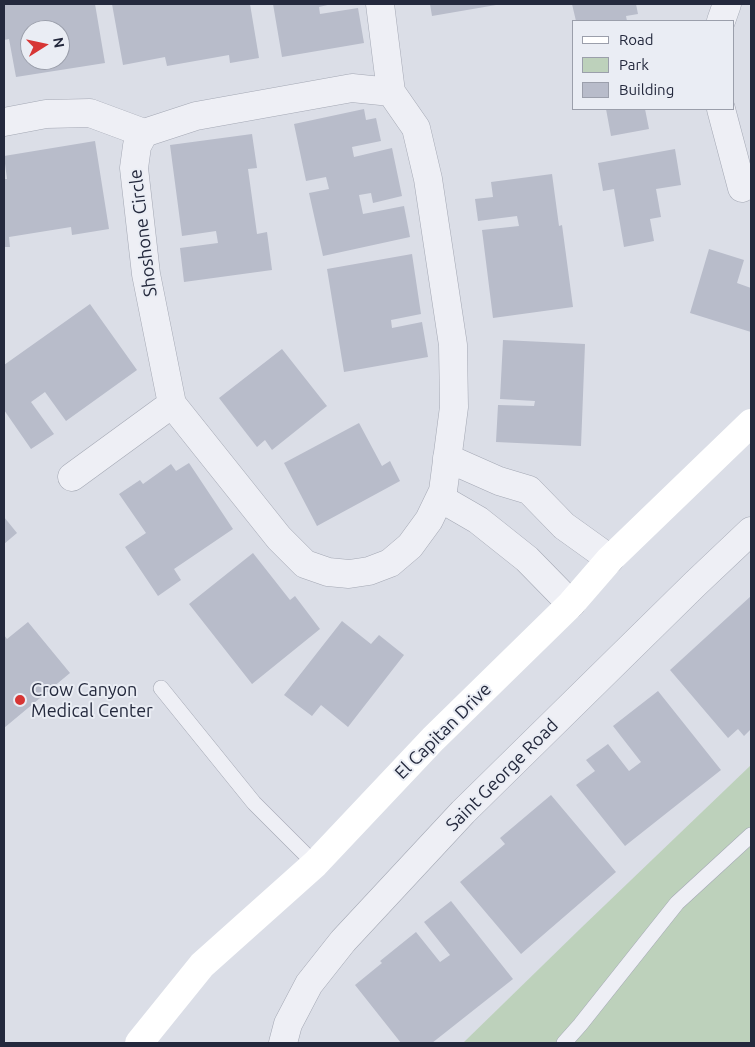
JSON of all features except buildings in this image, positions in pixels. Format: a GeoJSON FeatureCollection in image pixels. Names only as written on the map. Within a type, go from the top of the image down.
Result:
{"type":"FeatureCollection","features":[{"type":"Feature","properties":{"kind":"street"},"geometry":{"type":"LineString","coordinates":[[4,122],[46,114],[90,113],[144,133],[196,116],[352,88],[391,92],[380,4]]}},
{"type":"Feature","properties":{"kind":"street"},"geometry":{"type":"LineString","coordinates":[[721,20],[727,4]]}},
{"type":"Feature","properties":{"kind":"street","name":"Shoshone Circle"},"geometry":{"type":"LineString","coordinates":[[144,133],[137,146],[134,168],[146,274],[172,404],[279,538],[305,564],[328,572],[349,574],[369,571],[390,563],[410,546],[429,520],[443,491],[454,407],[453,345],[428,179],[416,128],[391,92]]}},
{"type":"Feature","properties":{"kind":"street"},"geometry":{"type":"LineString","coordinates":[[721,110],[742,188]]}},
{"type":"Feature","properties":{"kind":"street"},"geometry":{"type":"LineString","coordinates":[[72,477],[172,404]]}},
{"type":"Feature","properties":{"kind":"street","name":"El Capitan Drive"},"geometry":{"type":"LineString","coordinates":[[139,1043],[202,965],[315,864],[433,739],[571,604],[610,559],[751,423]]}},
{"type":"Feature","properties":{"kind":"street"},"geometry":{"type":"LineString","coordinates":[[447,458],[499,481],[529,490],[564,526],[610,559]]}},
{"type":"Feature","properties":{"kind":"street"},"geometry":{"type":"LineString","coordinates":[[440,498],[478,520],[527,559],[571,604]]}},
{"type":"Feature","properties":{"kind":"street","name":"Saint George Road"},"geometry":{"type":"LineString","coordinates":[[283,1043],[288,1024],[309,984],[343,941],[463,812],[751,531]]}},
{"type":"Feature","properties":{"kind":"lane"},"geometry":{"type":"LineString","coordinates":[[161,688],[254,803],[315,864]]}},
{"type":"Feature","properties":{"kind":"lane"},"geometry":{"type":"LineString","coordinates":[[564,1043],[580,1026],[677,903],[751,835]]}},
{"type":"Feature","properties":{"kind":"green space"},"geometry":{"type":"Polygon","coordinates":[[[751,765],[751,1043],[463,1043],[581,928],[751,765]]]}},
{"type":"Feature","properties":{"kind":"place","name":"Crow Canyon Medical Center"},"geometry":{"type":"Point","coordinates":[20,700]}}]}
